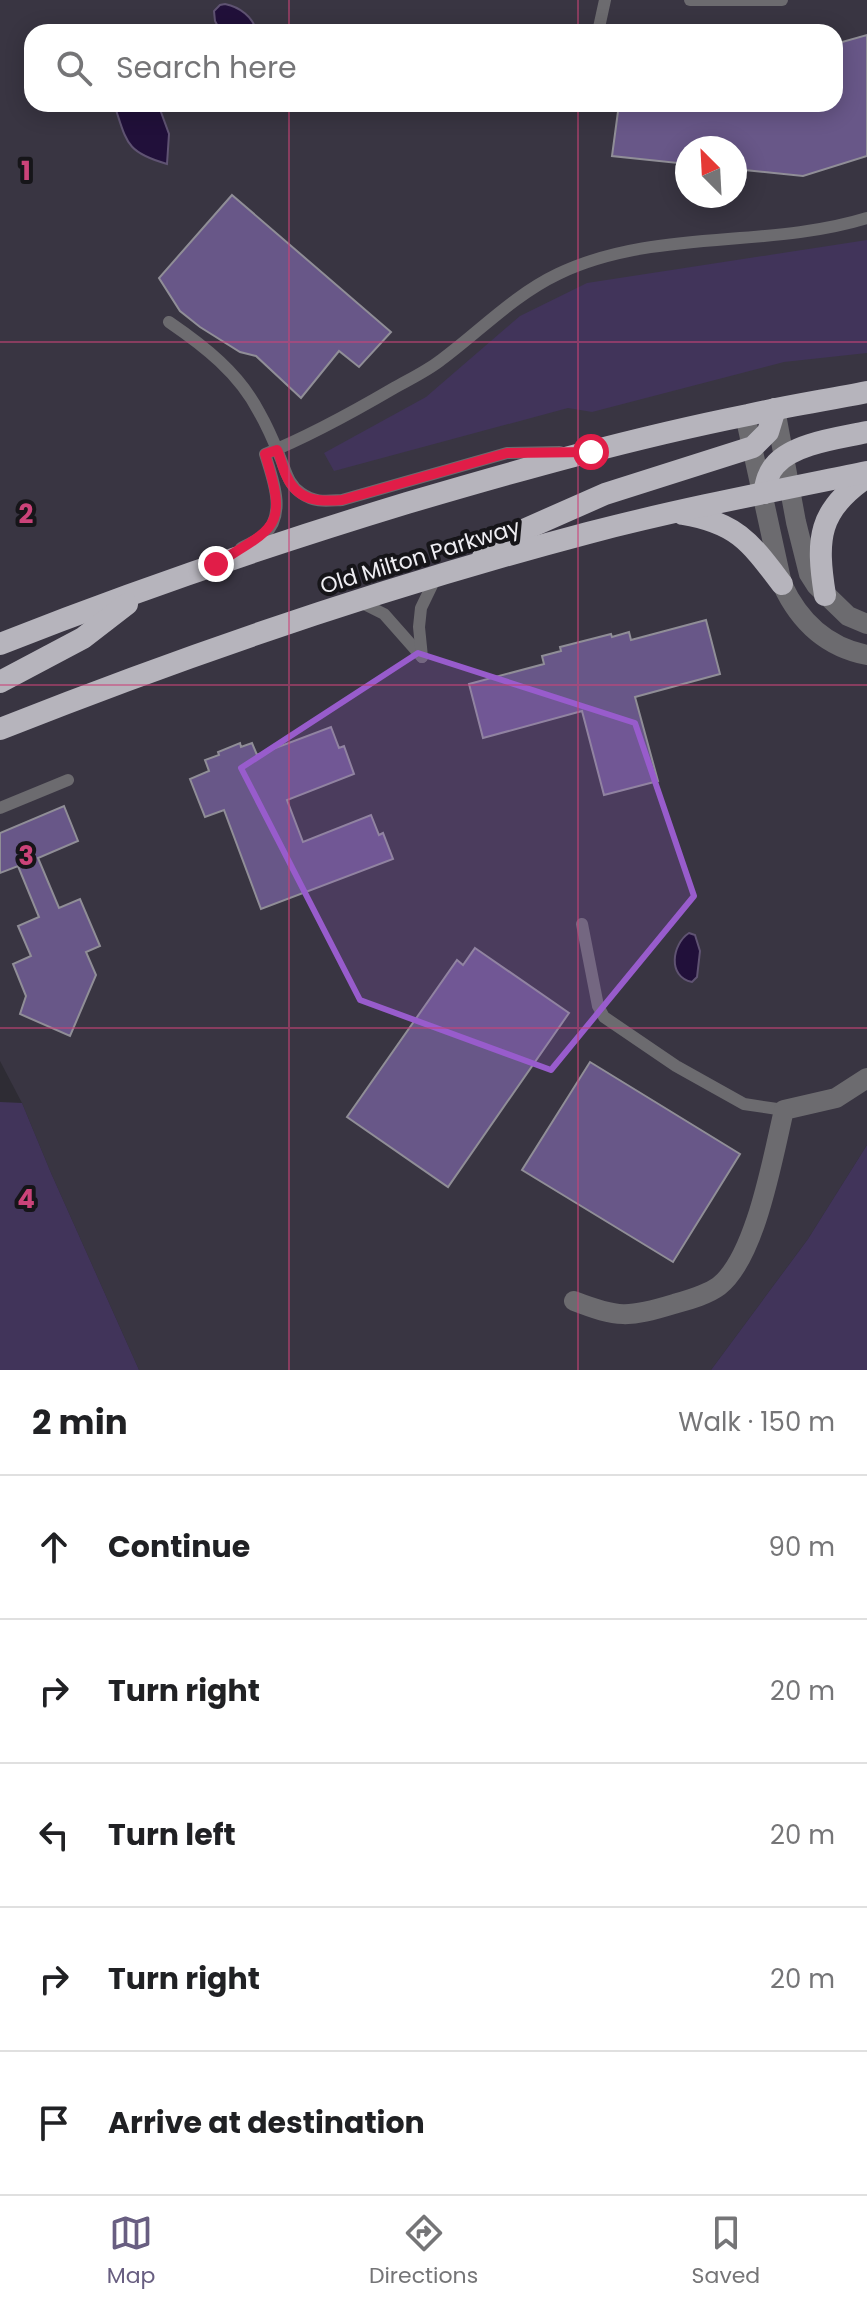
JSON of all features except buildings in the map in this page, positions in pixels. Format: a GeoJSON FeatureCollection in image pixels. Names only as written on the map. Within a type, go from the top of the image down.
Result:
{"type":"FeatureCollection","features":[{"type":"Feature","properties":{"kind":"highway"},"geometry":{"type":"LineString","coordinates":[[0,644],[216,564],[445,492],[591,452],[745,415],[867,392]]}},
{"type":"Feature","properties":{"kind":"highway"},"geometry":{"type":"LineString","coordinates":[[469,567],[519,532],[605,494],[753,447],[768,432],[775,409]]}},
{"type":"Feature","properties":{"kind":"highway"},"geometry":{"type":"LineString","coordinates":[[764,493],[770,471],[785,457],[823,442],[867,432]]}},
{"type":"Feature","properties":{"kind":"highway"},"geometry":{"type":"LineString","coordinates":[[825,595],[820,546],[823,530],[840,498],[867,475]]}},
{"type":"Feature","properties":{"kind":"highway","name":"Old Milton Parkway"},"geometry":{"type":"LineString","coordinates":[[0,729],[207,650],[469,567],[588,533],[674,513],[867,475]]}},
{"type":"Feature","properties":{"kind":"highway"},"geometry":{"type":"LineString","coordinates":[[674,513],[732,528],[753,547],[782,584]]}},
{"type":"Feature","properties":{"kind":"highway"},"geometry":{"type":"LineString","coordinates":[[0,682],[83,638],[147,588]]}},
{"type":"Feature","properties":{"kind":"street"},"geometry":{"type":"LineString","coordinates":[[775,409],[809,574],[825,595],[848,616],[867,624]]}},
{"type":"Feature","properties":{"kind":"street"},"geometry":{"type":"LineString","coordinates":[[745,415],[782,584],[796,611],[815,631],[851,652],[867,655]]}},
{"type":"Feature","properties":{"kind":"street"},"geometry":{"type":"LineString","coordinates":[[574,1301],[604,1313],[629,1316],[691,1299],[719,1286],[738,1264],[751,1233],[784,1110],[836,1098],[867,1078]]}},
{"type":"Feature","properties":{"kind":"lane"},"geometry":{"type":"LineString","coordinates":[[600,24],[605,0]]}},
{"type":"Feature","properties":{"kind":"lane"},"geometry":{"type":"LineString","coordinates":[[690,0],[782,0]]}},
{"type":"Feature","properties":{"kind":"lane"},"geometry":{"type":"LineString","coordinates":[[271,452],[363,406],[438,362],[521,295],[558,274],[606,256],[657,246],[843,225],[867,218]]}},
{"type":"Feature","properties":{"kind":"lane"},"geometry":{"type":"LineString","coordinates":[[169,322],[203,345],[229,371],[258,409],[271,452],[277,503],[275,520],[264,535],[216,564]]}},
{"type":"Feature","properties":{"kind":"lane"},"geometry":{"type":"LineString","coordinates":[[271,452],[287,478],[300,492],[317,502],[342,500],[507,453],[591,452]]}},
{"type":"Feature","properties":{"kind":"lane"},"geometry":{"type":"LineString","coordinates":[[358,601],[384,614],[422,657],[421,608],[436,577]]}},
{"type":"Feature","properties":{"kind":"lane"},"geometry":{"type":"LineString","coordinates":[[0,808],[68,780]]}},
{"type":"Feature","properties":{"kind":"lane"},"geometry":{"type":"LineString","coordinates":[[582,924],[598,1006],[604,1017],[676,1066],[744,1104],[784,1110]]}},
{"type":"Feature","properties":{"kind":"highlighted area"},"geometry":{"type":"Polygon","coordinates":[[[418,653],[635,723],[694,896],[551,1070],[360,1000],[241,768],[418,653]]]}},
{"type":"Feature","properties":{"kind":"shaded area"},"geometry":{"type":"Polygon","coordinates":[[[0,0],[867,0],[867,1145],[808,1239],[711,1370],[139,1370],[22,1103],[0,1061],[0,0]]]}},
{"type":"Feature","properties":{"kind":"shaded area"},"geometry":{"type":"Polygon","coordinates":[[[220,5],[236,8],[253,24],[217,24],[214,11],[220,5]]]}},
{"type":"Feature","properties":{"kind":"shaded area"},"geometry":{"type":"Polygon","coordinates":[[[117,112],[161,112],[169,134],[167,164],[135,150],[117,112]]]}},
{"type":"Feature","properties":{"kind":"shaded area"},"geometry":{"type":"Polygon","coordinates":[[[867,240],[867,353],[784,362],[592,412],[568,408],[334,471],[324,453],[426,397],[520,316],[587,283],[867,240]]]}},
{"type":"Feature","properties":{"kind":"shaded area"},"geometry":{"type":"Polygon","coordinates":[[[689,933],[695,935],[700,951],[697,977],[692,982],[679,974],[675,960],[679,945],[689,933]]]}},
{"type":"Feature","properties":{"kind":"shaded area"},"geometry":{"type":"Polygon","coordinates":[[[0,1102],[22,1103],[139,1370],[0,1370],[0,1102]]]}},
{"type":"Feature","properties":{"kind":"shaded area"},"geometry":{"type":"Polygon","coordinates":[[[867,1145],[867,1370],[711,1370],[808,1239],[867,1145]]]}},
{"type":"Feature","properties":{"kind":"route"},"geometry":{"type":"LineString","coordinates":[[216,564],[264,535],[275,520],[277,503],[265,454],[277,450],[287,478],[300,492],[317,502],[342,500],[507,453],[591,452]]}}]}
